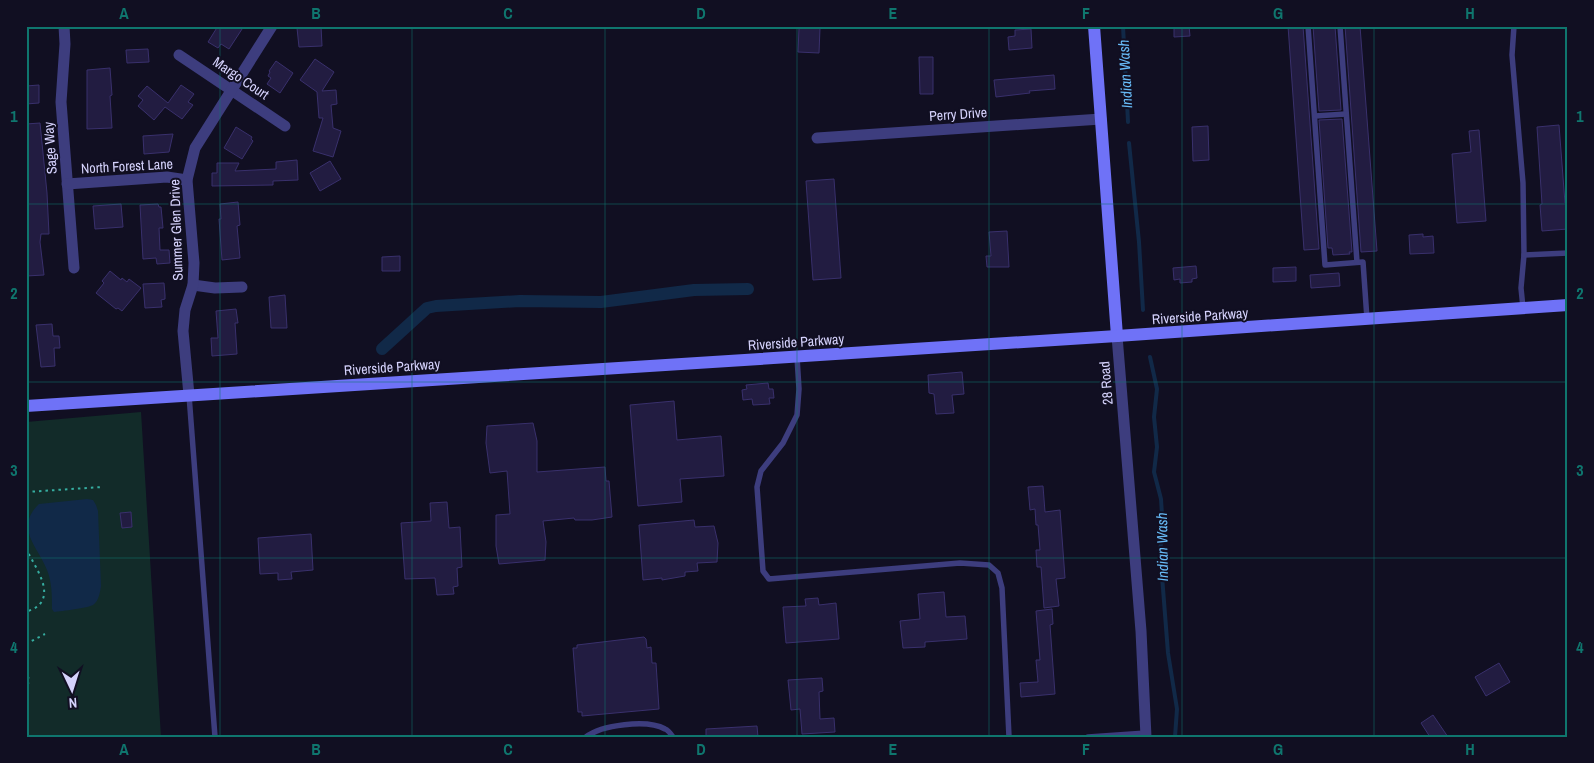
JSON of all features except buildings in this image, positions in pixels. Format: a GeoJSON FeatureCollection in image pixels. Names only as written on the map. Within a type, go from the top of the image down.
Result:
{"type":"FeatureCollection","features":[{"type":"Feature","properties":{"kind":"main road","name":"28 Road"},"geometry":{"type":"LineString","coordinates":[[1094,26],[1117,336]]}},
{"type":"Feature","properties":{"kind":"main road","name":"Riverside Parkway"},"geometry":{"type":"LineString","coordinates":[[26,406],[1568,305]]}},
{"type":"Feature","properties":{"kind":"street","name":"Sage Way"},"geometry":{"type":"LineString","coordinates":[[64,26],[65,44],[61,102],[74,268]]}},
{"type":"Feature","properties":{"kind":"street","name":"Summer Glen Drive"},"geometry":{"type":"LineString","coordinates":[[189,395],[183,331],[185,310],[193,285],[194,263],[187,180],[195,148],[272,26]]}},
{"type":"Feature","properties":{"kind":"street","name":"Margo Court"},"geometry":{"type":"LineString","coordinates":[[179,55],[285,126]]}},
{"type":"Feature","properties":{"kind":"street","name":"Perry Drive"},"geometry":{"type":"LineString","coordinates":[[816,138],[1101,119]]}},
{"type":"Feature","properties":{"kind":"street","name":"North Forest Lane"},"geometry":{"type":"LineString","coordinates":[[67,184],[167,178],[187,180]]}},
{"type":"Feature","properties":{"kind":"street"},"geometry":{"type":"LineString","coordinates":[[193,285],[215,288],[242,286]]}},
{"type":"Feature","properties":{"kind":"street","name":"28 Road"},"geometry":{"type":"LineString","coordinates":[[1117,336],[1141,631],[1146,735]]}},
{"type":"Feature","properties":{"kind":"lane"},"geometry":{"type":"LineString","coordinates":[[1308,26],[1325,265],[1363,262],[1367,319]]}},
{"type":"Feature","properties":{"kind":"lane"},"geometry":{"type":"LineString","coordinates":[[1340,26],[1357,262]]}},
{"type":"Feature","properties":{"kind":"lane"},"geometry":{"type":"LineString","coordinates":[[1514,26],[1512,55],[1523,183],[1524,255],[1521,288],[1523,308]]}},
{"type":"Feature","properties":{"kind":"lane"},"geometry":{"type":"LineString","coordinates":[[1315,116],[1346,114]]}},
{"type":"Feature","properties":{"kind":"lane"},"geometry":{"type":"LineString","coordinates":[[1524,255],[1568,253]]}},
{"type":"Feature","properties":{"kind":"lane"},"geometry":{"type":"LineString","coordinates":[[797,356],[799,389],[797,415],[783,443],[761,471],[757,487],[763,571],[769,579],[960,563],[989,565],[998,574],[1002,588],[1009,737]]}},
{"type":"Feature","properties":{"kind":"lane"},"geometry":{"type":"LineString","coordinates":[[189,395],[215,737]]}},
{"type":"Feature","properties":{"kind":"lane"},"geometry":{"type":"LineString","coordinates":[[586,737],[593,731],[609,726],[647,724],[664,728],[673,737]]}},
{"type":"Feature","properties":{"kind":"lane"},"geometry":{"type":"LineString","coordinates":[[1088,737],[1146,735]]}},
{"type":"Feature","properties":{"kind":"path"},"geometry":{"type":"LineString","coordinates":[[26,492],[102,487]]}},
{"type":"Feature","properties":{"kind":"path"},"geometry":{"type":"LineString","coordinates":[[26,548],[39,574],[43,589],[39,606],[26,612]]}},
{"type":"Feature","properties":{"kind":"path"},"geometry":{"type":"LineString","coordinates":[[26,644],[45,634]]}},
{"type":"Feature","properties":{"kind":"path"},"geometry":{"type":"LineString","coordinates":[[26,670],[28,685],[26,692]]}},
{"type":"Feature","properties":{"kind":"green space"},"geometry":{"type":"Polygon","coordinates":[[[141,412],[161,737],[26,737],[26,422],[141,412]]]}},
{"type":"Feature","properties":{"kind":"water"},"geometry":{"type":"Polygon","coordinates":[[[93,500],[98,511],[101,586],[99,596],[93,605],[54,612],[52,609],[49,575],[30,537],[28,521],[39,504],[93,500]]]}},
{"type":"Feature","properties":{"kind":"waterway","name":"Indian Wash"},"geometry":{"type":"LineString","coordinates":[[1123,26],[1128,122]]}},
{"type":"Feature","properties":{"kind":"waterway","name":"Indian Wash"},"geometry":{"type":"LineString","coordinates":[[1129,143],[1139,242],[1143,310]]}},
{"type":"Feature","properties":{"kind":"waterway"},"geometry":{"type":"LineString","coordinates":[[382,349],[427,308],[436,306],[520,301],[601,302],[694,290],[748,289]]}},
{"type":"Feature","properties":{"kind":"waterway","name":"Indian Wash"},"geometry":{"type":"LineString","coordinates":[[1150,357],[1157,389],[1154,417],[1157,447],[1154,472],[1161,499],[1163,531],[1160,550],[1168,653],[1177,709],[1175,737]]}}]}
